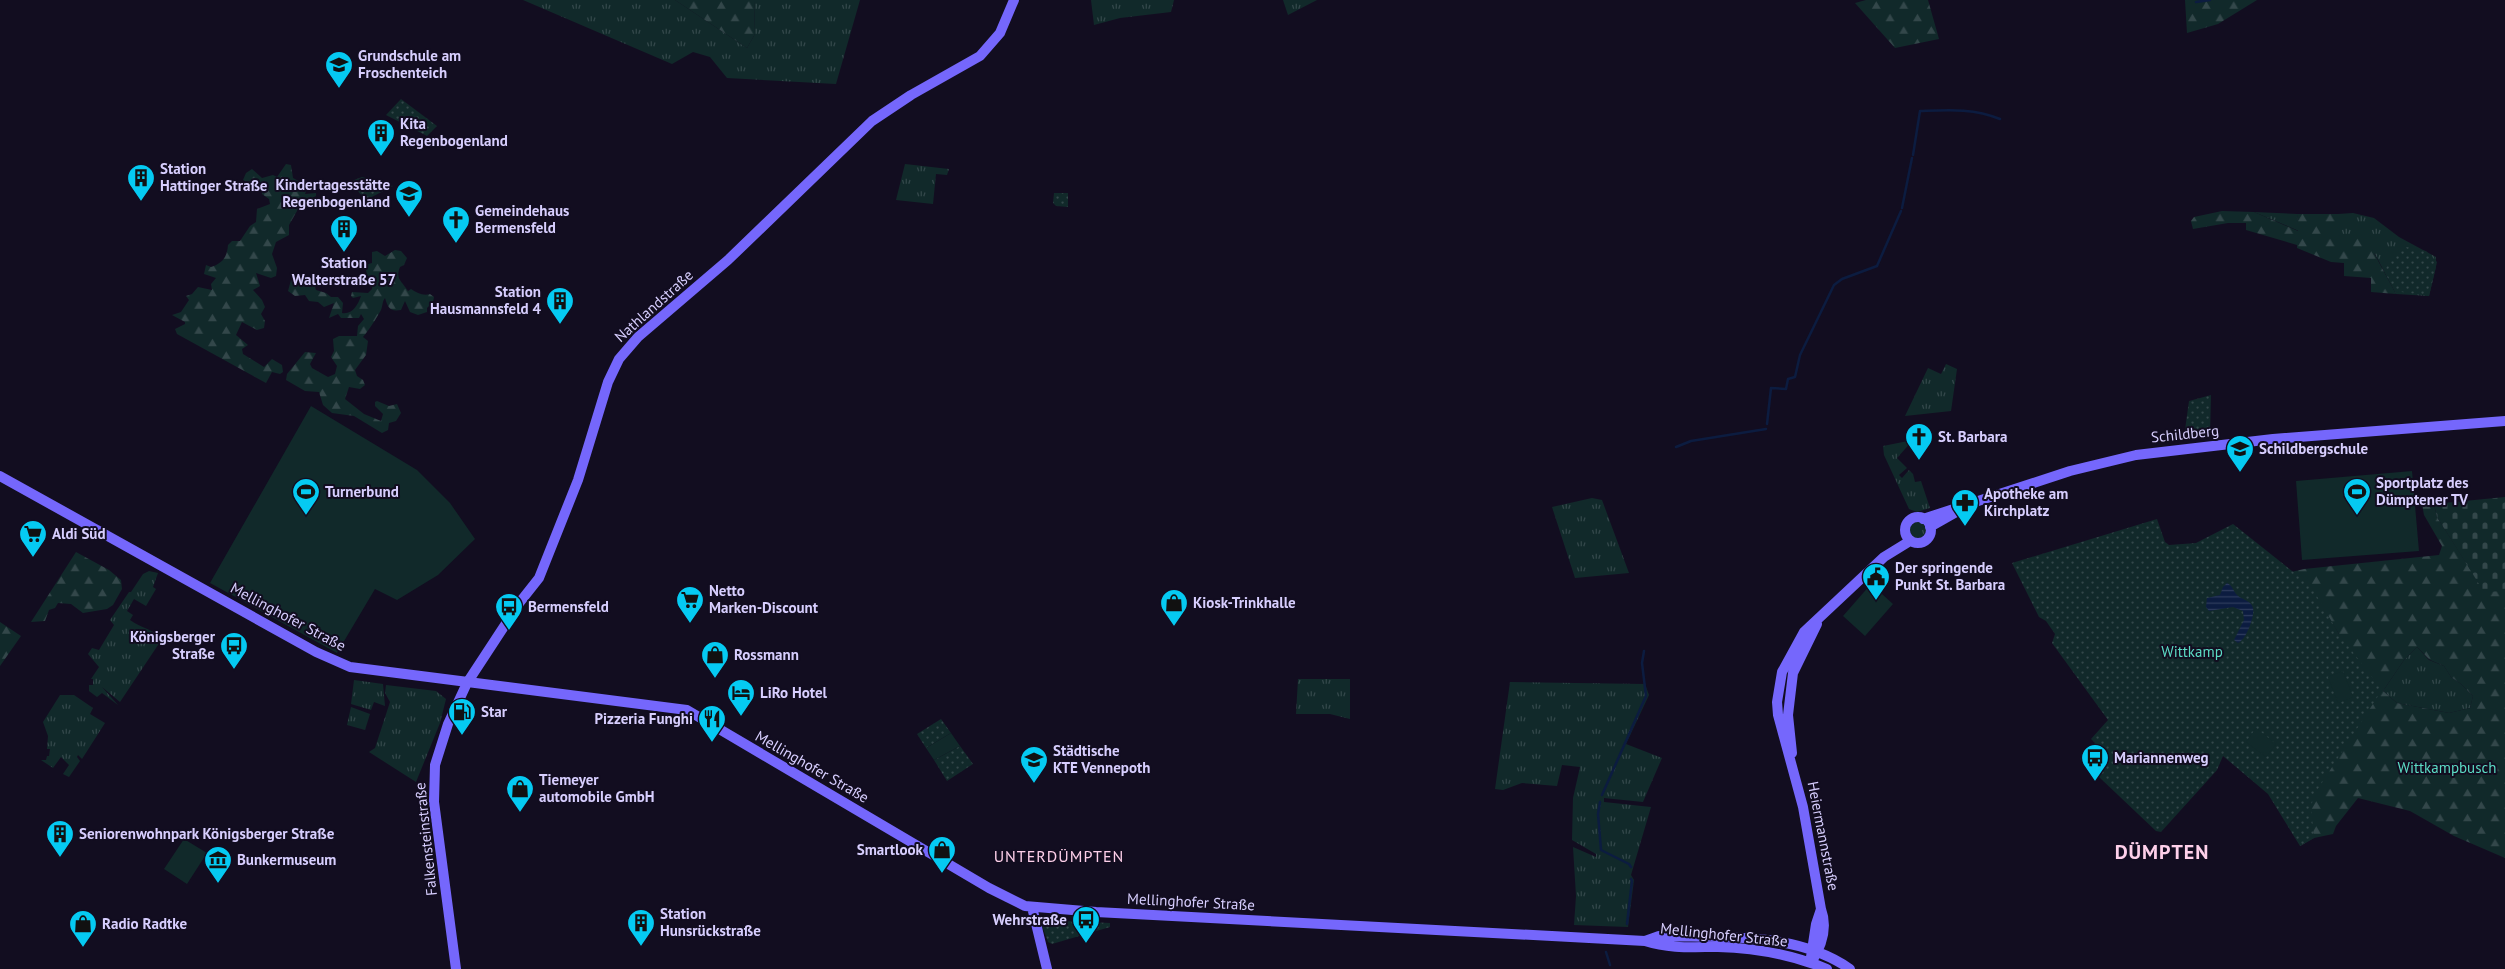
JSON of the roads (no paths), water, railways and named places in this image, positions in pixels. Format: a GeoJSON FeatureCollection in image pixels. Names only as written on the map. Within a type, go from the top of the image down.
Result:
{"type":"FeatureCollection","features":[{"type":"Feature","properties":{"kind":"street","name":"Nathlandstraße"},"geometry":{"type":"LineString","coordinates":[[467,683],[520,602],[539,578],[578,480],[608,382],[623,353],[638,337],[755,235],[859,133],[911,95],[980,56],[1000,33],[1014,0]]}},
{"type":"Feature","properties":{"kind":"street","name":"Schildberg"},"geometry":{"type":"LineString","coordinates":[[1927,522],[1965,506],[2070,471],[2136,455],[2273,439],[2505,421]]}},
{"type":"Feature","properties":{"kind":"street","name":"Mellinghofer Straße"},"geometry":{"type":"LineString","coordinates":[[0,476],[324,656],[358,669],[467,683],[479,682],[494,687],[687,710],[1015,903],[1032,907],[1614,941],[1645,941],[1662,947],[1719,947],[1754,950],[1811,963],[1827,969]]}},
{"type":"Feature","properties":{"kind":"street"},"geometry":{"type":"LineString","coordinates":[[1911,519],[1927,522],[1930,532],[1924,542],[1914,543],[1907,537],[1906,525],[1911,519]]}},
{"type":"Feature","properties":{"kind":"street"},"geometry":{"type":"LineString","coordinates":[[1818,621],[1907,537]]}},
{"type":"Feature","properties":{"kind":"street","name":"Heiermannstraße"},"geometry":{"type":"LineString","coordinates":[[1811,963],[1825,919],[1821,909],[1803,807],[1794,768],[1781,730],[1778,702],[1782,672],[1788,657],[1804,632],[1818,621]]}},
{"type":"Feature","properties":{"kind":"street","name":"Heiermannstraße"},"geometry":{"type":"LineString","coordinates":[[1794,768],[1789,704],[1793,673],[1818,621]]}},
{"type":"Feature","properties":{"kind":"street","name":"Falkensteinstraße"},"geometry":{"type":"LineString","coordinates":[[456,969],[433,781],[440,747],[467,683]]}},
{"type":"Feature","properties":{"kind":"street"},"geometry":{"type":"LineString","coordinates":[[1032,907],[1047,969]]}},
{"type":"Feature","properties":{"kind":"street","name":"Mellinghofer Straße"},"geometry":{"type":"LineString","coordinates":[[1645,941],[1659,936],[1775,942],[1815,951],[1833,958],[1850,969]]}},
{"type":"Feature","properties":{"kind":"water"},"geometry":{"type":"Polygon","coordinates":[[[2227,583],[2237,595],[2250,603],[2253,608],[2253,616],[2249,627],[2244,637],[2238,643],[2234,640],[2244,620],[2243,611],[2233,607],[2209,611],[2206,607],[2207,598],[2220,595],[2227,583]]]}},
{"type":"Feature","properties":{"kind":"waterway"},"geometry":{"type":"LineString","coordinates":[[2196,2],[2210,0]]}},
{"type":"Feature","properties":{"kind":"waterway"},"geometry":{"type":"LineString","coordinates":[[1913,155],[1920,111],[1970,111],[2000,119]]}},
{"type":"Feature","properties":{"kind":"waterway"},"geometry":{"type":"LineString","coordinates":[[1902,208],[1912,158]]}},
{"type":"Feature","properties":{"kind":"waterway"},"geometry":{"type":"LineString","coordinates":[[1767,424],[1771,388],[1786,389],[1788,379],[1795,377],[1800,355],[1834,285],[1842,279],[1877,266],[1901,211]]}},
{"type":"Feature","properties":{"kind":"waterway"},"geometry":{"type":"LineString","coordinates":[[1676,447],[1691,441],[1766,429]]}},
{"type":"Feature","properties":{"kind":"waterway"},"geometry":{"type":"LineString","coordinates":[[1602,795],[1646,696],[1642,663],[1644,651]]}},
{"type":"Feature","properties":{"kind":"waterway"},"geometry":{"type":"LineString","coordinates":[[1600,802],[1598,814],[1601,850],[1629,864],[1631,867]]}},
{"type":"Feature","properties":{"kind":"waterway"},"geometry":{"type":"LineString","coordinates":[[1627,924],[1631,879]]}},
{"type":"Feature","properties":{"kind":"waterway"},"geometry":{"type":"LineString","coordinates":[[1606,952],[1610,965]]}},
{"type":"Feature","properties":{"kind":"place","name":"Grundschule am Froschenteich"},"geometry":{"type":"Point","coordinates":[339,89]}},
{"type":"Feature","properties":{"kind":"place","name":"Kita Regenbogenland"},"geometry":{"type":"Point","coordinates":[381,157]}},
{"type":"Feature","properties":{"kind":"place","name":"Station Hattinger Straße"},"geometry":{"type":"Point","coordinates":[141,202]}},
{"type":"Feature","properties":{"kind":"place","name":"Kindertagesstätte Regenbogenland"},"geometry":{"type":"Point","coordinates":[409,218]}},
{"type":"Feature","properties":{"kind":"place","name":"Gemeindehaus Bermensfeld"},"geometry":{"type":"Point","coordinates":[456,244]}},
{"type":"Feature","properties":{"kind":"place","name":"Station Walterstraße 57"},"geometry":{"type":"Point","coordinates":[344,253]}},
{"type":"Feature","properties":{"kind":"place","name":"Station Hausmannsfeld 4"},"geometry":{"type":"Point","coordinates":[560,325]}},
{"type":"Feature","properties":{"kind":"place","name":"St. Barbara"},"geometry":{"type":"Point","coordinates":[1919,461]}},
{"type":"Feature","properties":{"kind":"place","name":"Schildbergschule"},"geometry":{"type":"Point","coordinates":[2240,473]}},
{"type":"Feature","properties":{"kind":"place","name":"Turnerbund"},"geometry":{"type":"Point","coordinates":[306,516]}},
{"type":"Feature","properties":{"kind":"place","name":"Sportplatz des Dümptener TV"},"geometry":{"type":"Point","coordinates":[2357,516]}},
{"type":"Feature","properties":{"kind":"place","name":"Apotheke am Kirchplatz"},"geometry":{"type":"Point","coordinates":[1965,527]}},
{"type":"Feature","properties":{"kind":"place","name":"Aldi Süd"},"geometry":{"type":"Point","coordinates":[33,558]}},
{"type":"Feature","properties":{"kind":"place","name":"Der springende Punkt St. Barbara"},"geometry":{"type":"Point","coordinates":[1876,601]}},
{"type":"Feature","properties":{"kind":"place","name":"Netto Marken-Discount"},"geometry":{"type":"Point","coordinates":[690,624]}},
{"type":"Feature","properties":{"kind":"place","name":"Kiosk-Trinkhalle"},"geometry":{"type":"Point","coordinates":[1174,627]}},
{"type":"Feature","properties":{"kind":"place","name":"Bermensfeld"},"geometry":{"type":"Point","coordinates":[509,631]}},
{"type":"Feature","properties":{"kind":"place","name":"Königsberger Straße"},"geometry":{"type":"Point","coordinates":[234,670]}},
{"type":"Feature","properties":{"kind":"place","name":"Rossmann"},"geometry":{"type":"Point","coordinates":[715,679]}},
{"type":"Feature","properties":{"kind":"place","name":"LiRo Hotel"},"geometry":{"type":"Point","coordinates":[741,717]}},
{"type":"Feature","properties":{"kind":"place","name":"Star"},"geometry":{"type":"Point","coordinates":[462,736]}},
{"type":"Feature","properties":{"kind":"place","name":"Pizzeria Funghi"},"geometry":{"type":"Point","coordinates":[712,743]}},
{"type":"Feature","properties":{"kind":"place","name":"Mariannenweg"},"geometry":{"type":"Point","coordinates":[2095,782]}},
{"type":"Feature","properties":{"kind":"place","name":"Städtische KTE Vennepoth"},"geometry":{"type":"Point","coordinates":[1034,784]}},
{"type":"Feature","properties":{"kind":"place","name":"Tiemeyer automobile GmbH"},"geometry":{"type":"Point","coordinates":[520,813]}},
{"type":"Feature","properties":{"kind":"place","name":"Seniorenwohnpark Königsberger Straße"},"geometry":{"type":"Point","coordinates":[60,858]}},
{"type":"Feature","properties":{"kind":"place","name":"Smartlook"},"geometry":{"type":"Point","coordinates":[942,874]}},
{"type":"Feature","properties":{"kind":"place","name":"Bunkermuseum"},"geometry":{"type":"Point","coordinates":[218,884]}},
{"type":"Feature","properties":{"kind":"place","name":"Wehrstraße"},"geometry":{"type":"Point","coordinates":[1086,944]}},
{"type":"Feature","properties":{"kind":"place","name":"Station Hunsrückstraße"},"geometry":{"type":"Point","coordinates":[641,947]}},
{"type":"Feature","properties":{"kind":"place","name":"Radio Radtke"},"geometry":{"type":"Point","coordinates":[83,948]}},
{"type":"Feature","properties":{"kind":"district","name":"DÜMPTEN"},"geometry":{"type":"Point","coordinates":[2162,852]}},
{"type":"Feature","properties":{"kind":"district","name":"UNTERDÜMPTEN"},"geometry":{"type":"Point","coordinates":[1059,856]}},
{"type":"Feature","properties":{"kind":"park label","name":"Wittkamp"},"geometry":{"type":"Point","coordinates":[2192,652]}},
{"type":"Feature","properties":{"kind":"park label","name":"Wittkampbusch"},"geometry":{"type":"Point","coordinates":[2447,768]}}]}
